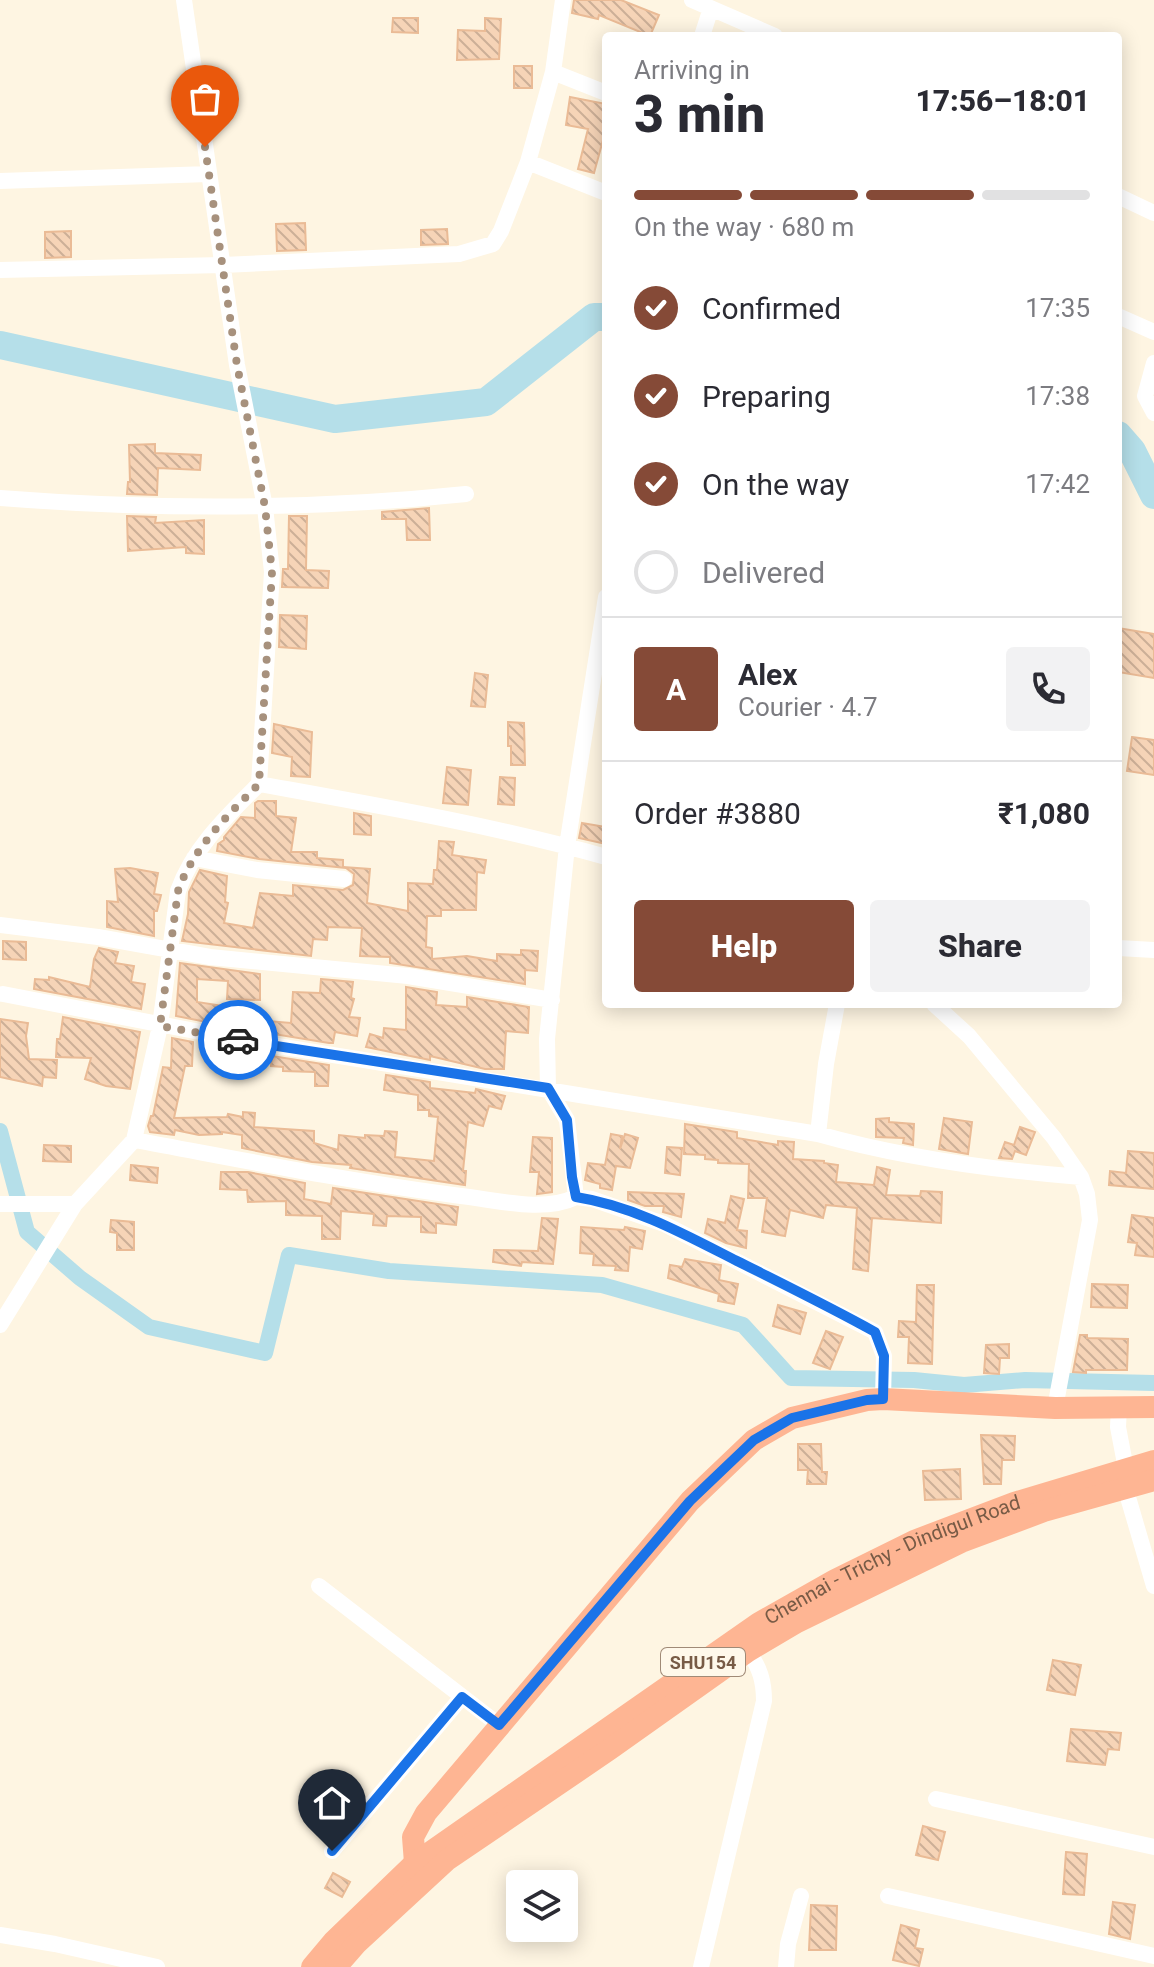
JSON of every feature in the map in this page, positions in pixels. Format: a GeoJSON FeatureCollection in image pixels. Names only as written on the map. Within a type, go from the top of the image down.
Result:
{"type":"FeatureCollection","features":[{"type":"Feature","properties":{"kind":"highway"},"geometry":{"type":"LineString","coordinates":[[415,1863],[413,1837],[418,1825],[690,1501],[754,1440],[792,1418],[883,1395],[1057,1400],[1119,1407],[1154,1407]]}},
{"type":"Feature","properties":{"kind":"highway","name":"Chennai - Trichy - Dindigul Road"},"geometry":{"type":"LineString","coordinates":[[336,1967],[356,1944],[447,1860],[748,1651],[797,1622],[961,1542],[1126,1478],[1154,1461]]}},
{"type":"Feature","properties":{"kind":"highway","name":"Chennai - Trichy - Dindigul Road"},"geometry":{"type":"LineString","coordinates":[[312,1967],[333,1942],[415,1863],[759,1623],[835,1580],[914,1541],[1014,1503],[1126,1478],[1154,1480]]}},
{"type":"Feature","properties":{"kind":"street"},"geometry":{"type":"LineString","coordinates":[[0,1325],[75,1204],[134,1140],[160,1026],[178,891],[185,871],[226,816],[259,784],[272,572],[265,507],[237,365],[184,0]]}},
{"type":"Feature","properties":{"kind":"street"},"geometry":{"type":"LineString","coordinates":[[0,270],[223,265],[459,254],[493,244],[528,162],[553,72],[563,0]]}},
{"type":"Feature","properties":{"kind":"street"},"geometry":{"type":"LineString","coordinates":[[692,0],[766,32]]}},
{"type":"Feature","properties":{"kind":"street"},"geometry":{"type":"LineString","coordinates":[[703,32],[711,8]]}},
{"type":"Feature","properties":{"kind":"street"},"geometry":{"type":"LineString","coordinates":[[553,72],[602,91]]}},
{"type":"Feature","properties":{"kind":"street"},"geometry":{"type":"LineString","coordinates":[[528,162],[602,191]]}},
{"type":"Feature","properties":{"kind":"street"},"geometry":{"type":"LineString","coordinates":[[0,181],[209,174]]}},
{"type":"Feature","properties":{"kind":"street"},"geometry":{"type":"LineString","coordinates":[[1122,198],[1154,213]]}},
{"type":"Feature","properties":{"kind":"street"},"geometry":{"type":"LineString","coordinates":[[1122,318],[1154,332]]}},
{"type":"Feature","properties":{"kind":"street"},"geometry":{"type":"LineString","coordinates":[[1154,363],[1145,396],[1154,413]]}},
{"type":"Feature","properties":{"kind":"street"},"geometry":{"type":"LineString","coordinates":[[0,498],[265,507],[466,494]]}},
{"type":"Feature","properties":{"kind":"street"},"geometry":{"type":"LineString","coordinates":[[576,1197],[567,1120],[548,1088],[547,1039],[567,846],[602,623]]}},
{"type":"Feature","properties":{"kind":"street"},"geometry":{"type":"LineString","coordinates":[[259,784],[567,846],[602,856]]}},
{"type":"Feature","properties":{"kind":"street"},"geometry":{"type":"LineString","coordinates":[[194,858],[257,870],[344,879]]}},
{"type":"Feature","properties":{"kind":"street"},"geometry":{"type":"LineString","coordinates":[[0,925],[98,937],[171,952],[408,976],[552,1000]]}},
{"type":"Feature","properties":{"kind":"street"},"geometry":{"type":"LineString","coordinates":[[1122,948],[1154,950]]}},
{"type":"Feature","properties":{"kind":"street"},"geometry":{"type":"LineString","coordinates":[[3,994],[160,1026],[818,1134],[853,1144],[1008,1171],[1081,1177]]}},
{"type":"Feature","properties":{"kind":"street"},"geometry":{"type":"LineString","coordinates":[[818,1134],[836,1008]]}},
{"type":"Feature","properties":{"kind":"street"},"geometry":{"type":"LineString","coordinates":[[938,1008],[969,1036],[1054,1138],[1081,1177],[1087,1194],[1090,1220],[1057,1400]]}},
{"type":"Feature","properties":{"kind":"street"},"geometry":{"type":"LineString","coordinates":[[134,1140],[380,1186],[531,1204],[563,1203],[576,1197],[592,1199],[664,1224],[875,1332],[884,1356],[883,1395]]}},
{"type":"Feature","properties":{"kind":"street"},"geometry":{"type":"LineString","coordinates":[[4,1204],[75,1204]]}},
{"type":"Feature","properties":{"kind":"street"},"geometry":{"type":"LineString","coordinates":[[1119,1407],[1118,1427],[1126,1478],[1154,1586]]}},
{"type":"Feature","properties":{"kind":"street"},"geometry":{"type":"LineString","coordinates":[[319,1586],[499,1725]]}},
{"type":"Feature","properties":{"kind":"street"},"geometry":{"type":"LineString","coordinates":[[701,1967],[764,1701],[764,1681],[748,1651]]}},
{"type":"Feature","properties":{"kind":"street"},"geometry":{"type":"LineString","coordinates":[[332,1851],[462,1697]]}},
{"type":"Feature","properties":{"kind":"street"},"geometry":{"type":"LineString","coordinates":[[936,1799],[1154,1847]]}},
{"type":"Feature","properties":{"kind":"street"},"geometry":{"type":"LineString","coordinates":[[786,1967],[788,1944],[801,1896]]}},
{"type":"Feature","properties":{"kind":"street"},"geometry":{"type":"LineString","coordinates":[[888,1896],[1154,1956]]}},
{"type":"Feature","properties":{"kind":"street"},"geometry":{"type":"LineString","coordinates":[[0,1935],[157,1967]]}},
{"type":"Feature","properties":{"kind":"building"},"geometry":{"type":"Polygon","coordinates":[[[574,0],[621,0],[659,15],[652,32],[640,32],[599,15],[598,19],[572,13],[574,0]]]}},
{"type":"Feature","properties":{"kind":"building"},"geometry":{"type":"Polygon","coordinates":[[[393,18],[418,18],[418,33],[392,32],[393,18]]]}},
{"type":"Feature","properties":{"kind":"building"},"geometry":{"type":"Polygon","coordinates":[[[485,18],[501,19],[499,59],[457,60],[458,30],[485,31],[485,18]]]}},
{"type":"Feature","properties":{"kind":"building"},"geometry":{"type":"Polygon","coordinates":[[[514,66],[532,66],[532,88],[514,88],[514,66]]]}},
{"type":"Feature","properties":{"kind":"building"},"geometry":{"type":"Polygon","coordinates":[[[570,97],[602,103],[602,144],[594,173],[578,169],[588,129],[566,125],[570,97]]]}},
{"type":"Feature","properties":{"kind":"building"},"geometry":{"type":"Polygon","coordinates":[[[305,223],[306,250],[277,251],[276,224],[305,223]]]}},
{"type":"Feature","properties":{"kind":"building"},"geometry":{"type":"Polygon","coordinates":[[[447,229],[448,244],[421,245],[421,230],[447,229]]]}},
{"type":"Feature","properties":{"kind":"building"},"geometry":{"type":"Polygon","coordinates":[[[71,231],[71,257],[45,258],[45,232],[71,231]]]}},
{"type":"Feature","properties":{"kind":"building"},"geometry":{"type":"Polygon","coordinates":[[[155,444],[155,453],[201,455],[200,470],[158,468],[157,495],[127,494],[130,482],[129,445],[155,444]]]}},
{"type":"Feature","properties":{"kind":"building"},"geometry":{"type":"Polygon","coordinates":[[[429,508],[430,540],[407,540],[406,519],[382,519],[382,512],[429,508]]]}},
{"type":"Feature","properties":{"kind":"building"},"geometry":{"type":"Polygon","coordinates":[[[127,516],[156,517],[155,523],[204,520],[204,554],[186,553],[186,547],[128,551],[127,516]]]}},
{"type":"Feature","properties":{"kind":"building"},"geometry":{"type":"Polygon","coordinates":[[[289,516],[307,516],[306,570],[329,571],[328,588],[282,587],[283,569],[288,569],[289,516]]]}},
{"type":"Feature","properties":{"kind":"building"},"geometry":{"type":"Polygon","coordinates":[[[280,615],[307,616],[306,649],[279,647],[280,615]]]}},
{"type":"Feature","properties":{"kind":"building"},"geometry":{"type":"Polygon","coordinates":[[[1122,629],[1154,634],[1154,678],[1122,673],[1122,629]]]}},
{"type":"Feature","properties":{"kind":"building"},"geometry":{"type":"Polygon","coordinates":[[[475,673],[488,675],[485,707],[471,706],[475,673]]]}},
{"type":"Feature","properties":{"kind":"building"},"geometry":{"type":"Polygon","coordinates":[[[508,722],[524,723],[525,765],[511,765],[508,722]]]}},
{"type":"Feature","properties":{"kind":"building"},"geometry":{"type":"Polygon","coordinates":[[[274,724],[312,732],[310,777],[291,776],[292,757],[272,753],[274,724]]]}},
{"type":"Feature","properties":{"kind":"building"},"geometry":{"type":"Polygon","coordinates":[[[1132,737],[1154,740],[1154,775],[1127,771],[1132,737]]]}},
{"type":"Feature","properties":{"kind":"building"},"geometry":{"type":"Polygon","coordinates":[[[447,767],[471,770],[468,805],[443,803],[447,767]]]}},
{"type":"Feature","properties":{"kind":"building"},"geometry":{"type":"Polygon","coordinates":[[[500,777],[515,778],[514,805],[498,804],[500,777]]]}},
{"type":"Feature","properties":{"kind":"building"},"geometry":{"type":"Polygon","coordinates":[[[276,801],[276,816],[296,818],[291,852],[317,852],[317,858],[343,860],[343,867],[370,869],[367,903],[408,911],[408,883],[433,884],[439,841],[454,842],[452,855],[486,860],[484,873],[477,872],[476,910],[441,910],[441,916],[427,916],[426,947],[432,948],[432,959],[467,956],[497,961],[497,954],[521,955],[521,950],[538,951],[537,971],[525,970],[525,984],[390,963],[390,957],[360,956],[362,928],[328,927],[327,940],[313,939],[311,956],[182,941],[189,892],[200,870],[227,876],[225,902],[228,903],[224,923],[253,928],[260,893],[293,896],[293,885],[343,890],[353,885],[354,874],[346,868],[259,859],[217,851],[218,844],[241,817],[255,818],[255,803],[276,801]]]}},
{"type":"Feature","properties":{"kind":"building"},"geometry":{"type":"Polygon","coordinates":[[[354,813],[371,816],[371,835],[354,834],[354,813]]]}},
{"type":"Feature","properties":{"kind":"building"},"geometry":{"type":"Polygon","coordinates":[[[582,823],[602,826],[602,843],[579,838],[582,823]]]}},
{"type":"Feature","properties":{"kind":"building"},"geometry":{"type":"Polygon","coordinates":[[[115,869],[158,873],[154,894],[161,895],[157,911],[154,911],[154,936],[107,927],[107,901],[118,902],[115,869]]]}},
{"type":"Feature","properties":{"kind":"building"},"geometry":{"type":"Polygon","coordinates":[[[3,941],[26,942],[26,960],[3,959],[3,941]]]}},
{"type":"Feature","properties":{"kind":"building"},"geometry":{"type":"Polygon","coordinates":[[[99,948],[118,952],[115,963],[134,966],[131,982],[145,984],[141,1009],[34,989],[35,979],[49,980],[49,977],[90,987],[99,948]]]}},
{"type":"Feature","properties":{"kind":"building"},"geometry":{"type":"Polygon","coordinates":[[[180,963],[260,974],[260,1000],[227,999],[228,981],[197,979],[197,1002],[230,1007],[227,1026],[176,1016],[180,963]]]}},
{"type":"Feature","properties":{"kind":"building"},"geometry":{"type":"Polygon","coordinates":[[[321,979],[353,982],[351,998],[354,999],[349,1017],[360,1018],[357,1036],[335,1032],[333,1043],[329,1043],[255,1031],[256,1020],[291,1023],[293,992],[320,993],[321,979]]]}},
{"type":"Feature","properties":{"kind":"building"},"geometry":{"type":"Polygon","coordinates":[[[406,987],[437,992],[436,1005],[467,1007],[467,997],[529,1007],[528,1033],[506,1031],[504,1069],[485,1069],[430,1056],[430,1060],[366,1047],[370,1034],[383,1038],[384,1028],[406,1030],[406,987]]]}},
{"type":"Feature","properties":{"kind":"building"},"geometry":{"type":"Polygon","coordinates":[[[63,1017],[140,1032],[130,1089],[85,1079],[91,1058],[56,1057],[63,1017]]]}},
{"type":"Feature","properties":{"kind":"building"},"geometry":{"type":"Polygon","coordinates":[[[0,1019],[28,1023],[29,1059],[57,1060],[56,1078],[43,1077],[42,1086],[0,1077],[0,1019]]]}},
{"type":"Feature","properties":{"kind":"building"},"geometry":{"type":"Polygon","coordinates":[[[172,1038],[193,1042],[192,1066],[185,1066],[174,1118],[227,1117],[228,1114],[243,1117],[243,1112],[255,1113],[254,1127],[314,1131],[314,1143],[338,1150],[339,1135],[365,1138],[365,1135],[384,1136],[385,1131],[397,1132],[395,1157],[434,1161],[438,1117],[429,1116],[429,1110],[418,1110],[418,1095],[384,1090],[386,1075],[430,1082],[430,1088],[475,1093],[476,1089],[505,1096],[501,1109],[489,1106],[483,1126],[468,1122],[463,1171],[466,1171],[465,1185],[350,1168],[351,1165],[312,1162],[242,1148],[242,1135],[222,1132],[199,1135],[175,1130],[174,1135],[150,1132],[148,1126],[163,1067],[171,1068],[172,1038]]]}},
{"type":"Feature","properties":{"kind":"building"},"geometry":{"type":"Polygon","coordinates":[[[272,1056],[329,1065],[328,1086],[315,1086],[315,1072],[283,1071],[283,1067],[271,1066],[272,1056]]]}},
{"type":"Feature","properties":{"kind":"building"},"geometry":{"type":"Polygon","coordinates":[[[889,1118],[889,1122],[914,1124],[913,1145],[903,1143],[904,1138],[876,1137],[876,1119],[889,1118]]]}},
{"type":"Feature","properties":{"kind":"building"},"geometry":{"type":"Polygon","coordinates":[[[944,1118],[972,1122],[968,1154],[939,1149],[944,1118]]]}},
{"type":"Feature","properties":{"kind":"building"},"geometry":{"type":"Polygon","coordinates":[[[685,1124],[737,1132],[737,1138],[778,1145],[778,1141],[794,1142],[793,1159],[838,1165],[836,1182],[874,1185],[877,1167],[890,1170],[886,1195],[920,1196],[921,1191],[942,1192],[941,1223],[872,1218],[868,1271],[853,1269],[857,1208],[826,1205],[823,1218],[790,1210],[785,1236],[762,1232],[767,1198],[748,1198],[749,1164],[718,1163],[718,1160],[705,1159],[705,1155],[684,1154],[685,1124]]]}},
{"type":"Feature","properties":{"kind":"building"},"geometry":{"type":"Polygon","coordinates":[[[1020,1127],[1035,1132],[1026,1155],[1015,1151],[1012,1159],[999,1158],[1005,1142],[1014,1145],[1020,1127]]]}},
{"type":"Feature","properties":{"kind":"building"},"geometry":{"type":"Polygon","coordinates":[[[611,1134],[622,1136],[620,1149],[625,1134],[638,1138],[630,1168],[616,1166],[612,1190],[585,1180],[588,1163],[605,1165],[611,1134]]]}},
{"type":"Feature","properties":{"kind":"building"},"geometry":{"type":"Polygon","coordinates":[[[533,1137],[552,1138],[552,1192],[537,1194],[539,1172],[530,1172],[533,1137]]]}},
{"type":"Feature","properties":{"kind":"building"},"geometry":{"type":"Polygon","coordinates":[[[44,1145],[71,1146],[71,1162],[43,1161],[44,1145]]]}},
{"type":"Feature","properties":{"kind":"building"},"geometry":{"type":"Polygon","coordinates":[[[667,1147],[682,1148],[680,1175],[665,1173],[667,1147]]]}},
{"type":"Feature","properties":{"kind":"building"},"geometry":{"type":"Polygon","coordinates":[[[1128,1151],[1154,1153],[1154,1189],[1109,1185],[1110,1171],[1126,1173],[1128,1151]]]}},
{"type":"Feature","properties":{"kind":"building"},"geometry":{"type":"Polygon","coordinates":[[[131,1165],[158,1168],[157,1183],[130,1180],[131,1165]]]}},
{"type":"Feature","properties":{"kind":"building"},"geometry":{"type":"Polygon","coordinates":[[[221,1172],[248,1172],[305,1183],[304,1199],[331,1204],[333,1188],[458,1207],[456,1225],[436,1223],[436,1233],[421,1232],[421,1217],[387,1216],[386,1226],[373,1225],[374,1214],[341,1211],[340,1239],[322,1239],[322,1216],[286,1215],[286,1201],[248,1202],[247,1190],[220,1189],[221,1172]]]}},
{"type":"Feature","properties":{"kind":"building"},"geometry":{"type":"Polygon","coordinates":[[[628,1192],[684,1194],[681,1217],[663,1212],[664,1206],[645,1206],[628,1200],[628,1192]]]}},
{"type":"Feature","properties":{"kind":"building"},"geometry":{"type":"Polygon","coordinates":[[[731,1196],[744,1199],[737,1230],[747,1231],[746,1248],[705,1233],[708,1219],[725,1223],[731,1196]]]}},
{"type":"Feature","properties":{"kind":"building"},"geometry":{"type":"Polygon","coordinates":[[[1132,1215],[1154,1218],[1154,1257],[1135,1255],[1137,1243],[1128,1242],[1132,1215]]]}},
{"type":"Feature","properties":{"kind":"building"},"geometry":{"type":"Polygon","coordinates":[[[542,1218],[558,1219],[553,1264],[522,1262],[521,1266],[493,1262],[494,1250],[538,1251],[542,1218]]]}},
{"type":"Feature","properties":{"kind":"building"},"geometry":{"type":"Polygon","coordinates":[[[111,1220],[134,1222],[134,1250],[117,1250],[117,1233],[110,1232],[111,1220]]]}},
{"type":"Feature","properties":{"kind":"building"},"geometry":{"type":"Polygon","coordinates":[[[581,1227],[624,1230],[625,1227],[645,1231],[642,1249],[630,1247],[628,1271],[615,1270],[616,1266],[593,1265],[594,1254],[580,1253],[581,1227]]]}},
{"type":"Feature","properties":{"kind":"building"},"geometry":{"type":"Polygon","coordinates":[[[685,1259],[721,1265],[719,1280],[738,1284],[734,1304],[718,1301],[719,1294],[668,1278],[670,1265],[682,1267],[685,1259]]]}},
{"type":"Feature","properties":{"kind":"building"},"geometry":{"type":"Polygon","coordinates":[[[1092,1284],[1128,1285],[1127,1308],[1091,1307],[1092,1284]]]}},
{"type":"Feature","properties":{"kind":"building"},"geometry":{"type":"Polygon","coordinates":[[[917,1285],[934,1285],[932,1364],[908,1363],[909,1337],[898,1337],[899,1321],[916,1322],[917,1285]]]}},
{"type":"Feature","properties":{"kind":"building"},"geometry":{"type":"Polygon","coordinates":[[[778,1305],[806,1313],[800,1334],[773,1326],[778,1305]]]}},
{"type":"Feature","properties":{"kind":"building"},"geometry":{"type":"Polygon","coordinates":[[[826,1331],[843,1337],[830,1369],[813,1363],[826,1331]]]}},
{"type":"Feature","properties":{"kind":"building"},"geometry":{"type":"Polygon","coordinates":[[[1080,1335],[1087,1335],[1087,1338],[1128,1339],[1127,1370],[1073,1372],[1080,1335]]]}},
{"type":"Feature","properties":{"kind":"building"},"geometry":{"type":"Polygon","coordinates":[[[1009,1344],[1009,1358],[1000,1358],[999,1374],[984,1373],[986,1345],[1009,1344]]]}},
{"type":"Feature","properties":{"kind":"building"},"geometry":{"type":"Polygon","coordinates":[[[981,1435],[1015,1436],[1014,1460],[1002,1460],[1001,1484],[984,1484],[981,1435]]]}},
{"type":"Feature","properties":{"kind":"building"},"geometry":{"type":"Polygon","coordinates":[[[798,1444],[821,1444],[822,1472],[827,1472],[826,1484],[807,1484],[808,1470],[798,1470],[798,1444]]]}},
{"type":"Feature","properties":{"kind":"building"},"geometry":{"type":"Polygon","coordinates":[[[960,1469],[961,1499],[925,1500],[923,1471],[960,1469]]]}},
{"type":"Feature","properties":{"kind":"building"},"geometry":{"type":"Polygon","coordinates":[[[1053,1660],[1081,1665],[1075,1695],[1047,1690],[1053,1660]]]}},
{"type":"Feature","properties":{"kind":"building"},"geometry":{"type":"Polygon","coordinates":[[[1071,1729],[1121,1733],[1119,1750],[1108,1749],[1105,1765],[1067,1761],[1071,1729]]]}},
{"type":"Feature","properties":{"kind":"building"},"geometry":{"type":"Polygon","coordinates":[[[923,1826],[945,1832],[938,1860],[916,1855],[923,1826]]]}},
{"type":"Feature","properties":{"kind":"building"},"geometry":{"type":"Polygon","coordinates":[[[1066,1852],[1087,1854],[1084,1895],[1063,1894],[1066,1852]]]}},
{"type":"Feature","properties":{"kind":"building"},"geometry":{"type":"Polygon","coordinates":[[[333,1873],[350,1882],[342,1897],[325,1888],[333,1873]]]}},
{"type":"Feature","properties":{"kind":"building"},"geometry":{"type":"Polygon","coordinates":[[[1113,1902],[1135,1905],[1130,1939],[1109,1934],[1113,1902]]]}},
{"type":"Feature","properties":{"kind":"building"},"geometry":{"type":"Polygon","coordinates":[[[811,1905],[837,1906],[836,1950],[809,1950],[811,1905]]]}},
{"type":"Feature","properties":{"kind":"building"},"geometry":{"type":"Polygon","coordinates":[[[901,1925],[919,1930],[915,1948],[923,1949],[919,1966],[893,1960],[901,1925]]]}},
{"type":"Feature","properties":{"kind":"waterway"},"geometry":{"type":"LineString","coordinates":[[0,345],[335,419],[486,402],[594,317],[602,317]]}},
{"type":"Feature","properties":{"kind":"waterway"},"geometry":{"type":"LineString","coordinates":[[1122,440],[1132,451],[1154,495]]}},
{"type":"Feature","properties":{"kind":"waterway"},"geometry":{"type":"LineString","coordinates":[[0,1131],[27,1232],[80,1278],[149,1327],[265,1353],[289,1255],[389,1271],[602,1285],[743,1325],[791,1378],[914,1380],[964,1385],[1025,1380],[1154,1383]]}},
{"type":"Feature","properties":{"kind":"way so far"},"geometry":{"type":"LineString","coordinates":[[205,147],[237,365],[265,507],[272,572],[259,784],[226,816],[185,871],[178,891],[160,1026],[238,1040]]}},
{"type":"Feature","properties":{"kind":"route"},"geometry":{"type":"LineString","coordinates":[[238,1040],[548,1088],[567,1120],[576,1197],[592,1199],[664,1224],[838,1311],[875,1332],[884,1356],[883,1399],[792,1418],[754,1440],[690,1501],[499,1725],[462,1697],[332,1851]]}}]}
